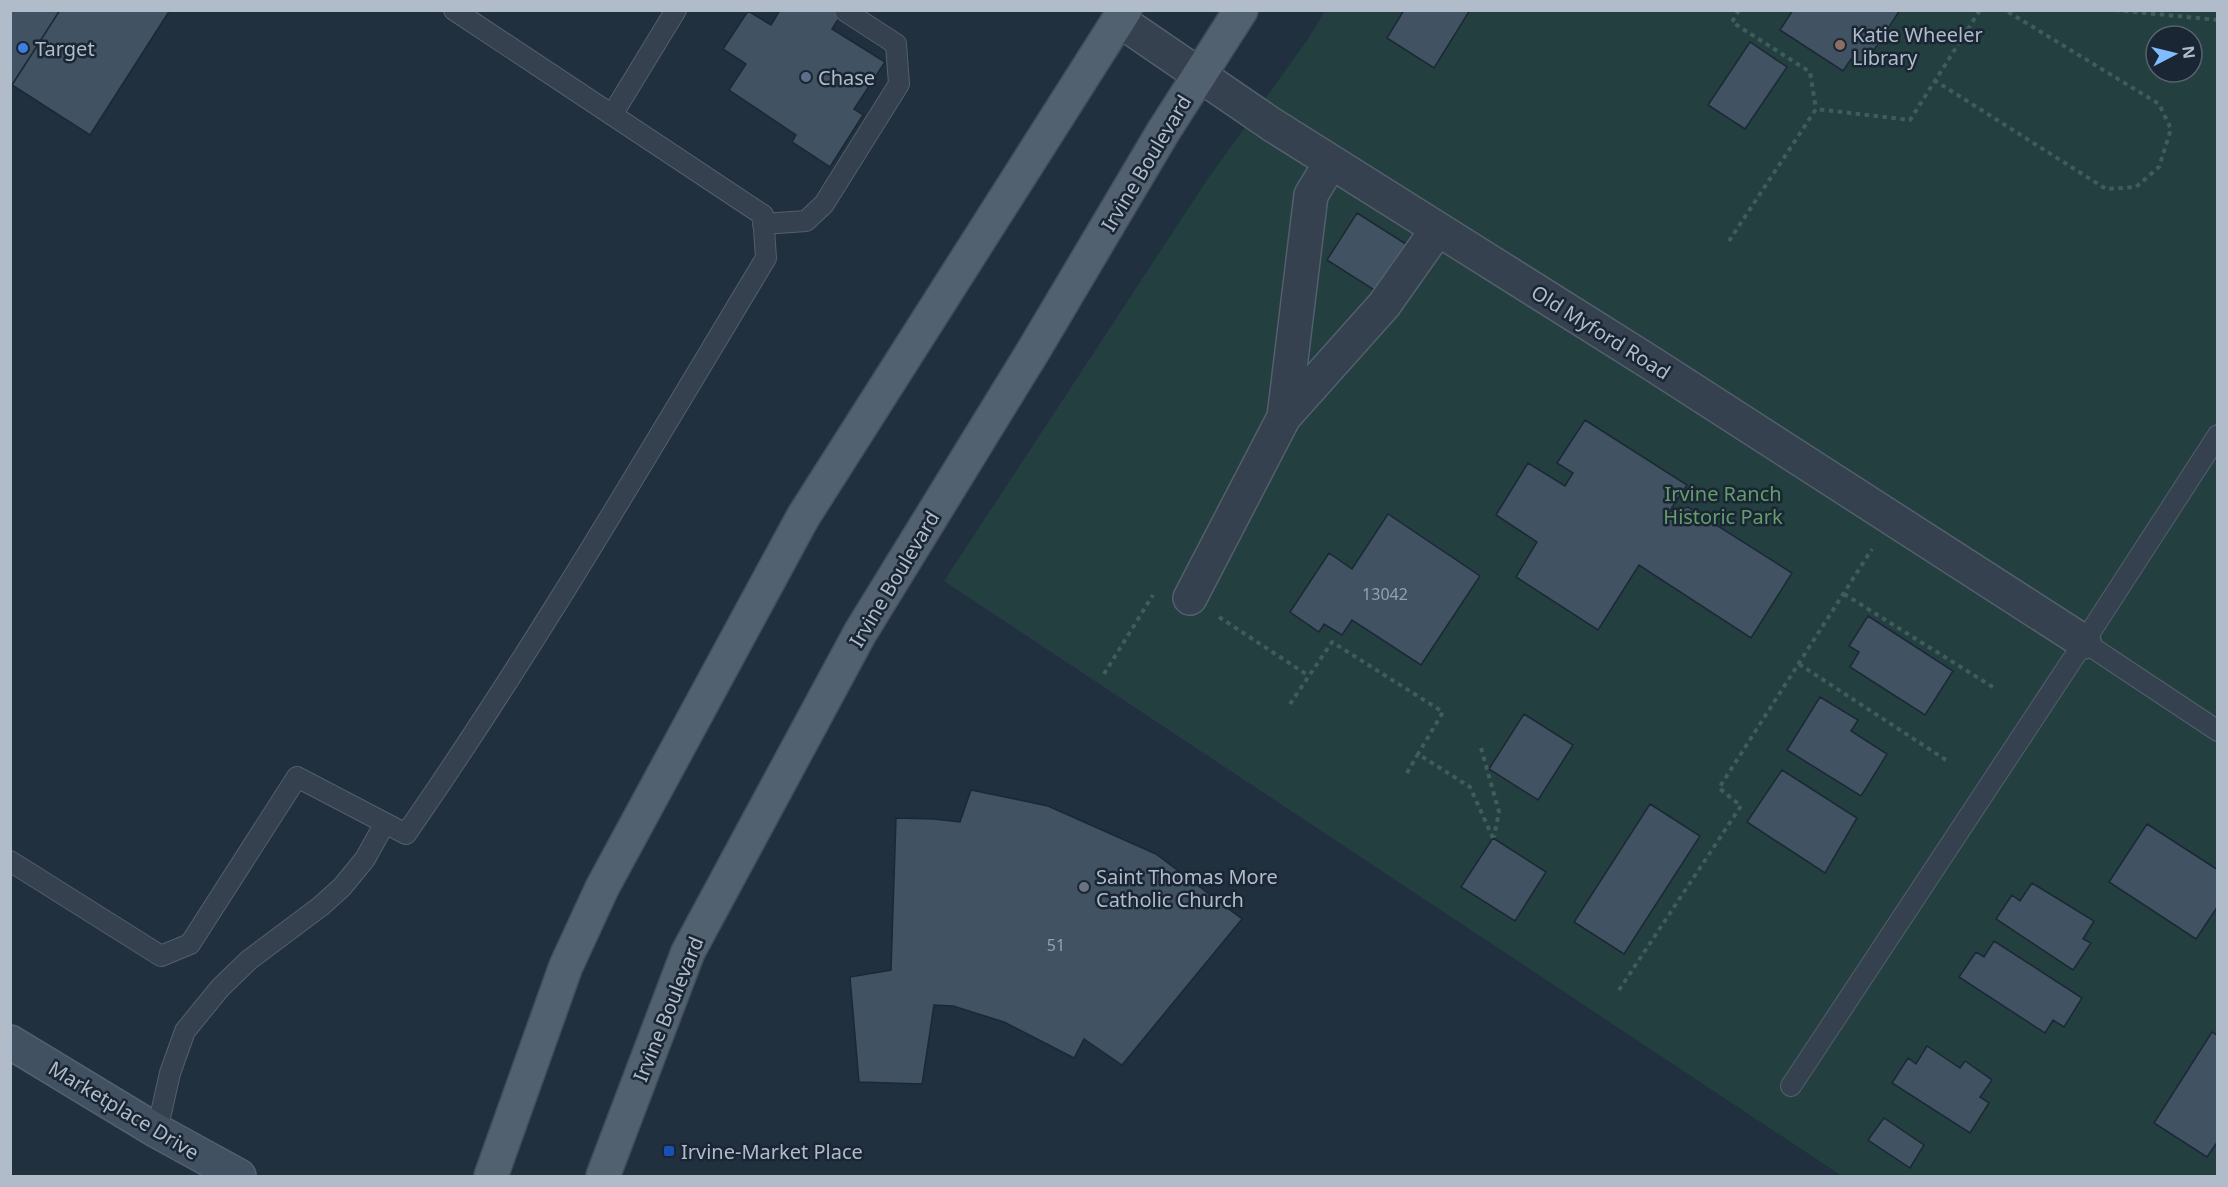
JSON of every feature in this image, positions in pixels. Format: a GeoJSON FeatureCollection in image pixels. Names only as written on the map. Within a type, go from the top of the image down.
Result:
{"type":"FeatureCollection","features":[{"type":"Feature","properties":{"kind":"main road","name":"Irvine Boulevard"},"geometry":{"type":"LineString","coordinates":[[603,1176],[688,952],[860,633],[1029,358],[1163,132],[1241,10]]}},
{"type":"Feature","properties":{"kind":"main road"},"geometry":{"type":"LineString","coordinates":[[491,1176],[566,966],[598,898],[816,497],[1117,14]]}},
{"type":"Feature","properties":{"kind":"street","name":"Old Myford Road"},"geometry":{"type":"LineString","coordinates":[[1117,14],[1271,124],[1651,363],[2084,642]]}},
{"type":"Feature","properties":{"kind":"street"},"geometry":{"type":"LineString","coordinates":[[1284,417],[1311,195],[1330,162]]}},
{"type":"Feature","properties":{"kind":"street"},"geometry":{"type":"LineString","coordinates":[[1190,598],[1284,417],[1384,305],[1437,230]]}},
{"type":"Feature","properties":{"kind":"street","name":"Marketplace Drive"},"geometry":{"type":"LineString","coordinates":[[10,1042],[157,1131],[239,1176]]}},
{"type":"Feature","properties":{"kind":"lane"},"geometry":{"type":"LineString","coordinates":[[10,861],[161,956],[190,944],[297,777],[406,834],[519,664],[766,258],[763,215],[454,10]]}},
{"type":"Feature","properties":{"kind":"lane"},"geometry":{"type":"LineString","coordinates":[[612,115],[676,10]]}},
{"type":"Feature","properties":{"kind":"lane"},"geometry":{"type":"LineString","coordinates":[[764,224],[806,221],[824,204],[900,84],[896,44],[845,11]]}},
{"type":"Feature","properties":{"kind":"lane"},"geometry":{"type":"LineString","coordinates":[[1791,1086],[2084,642],[2217,435]]}},
{"type":"Feature","properties":{"kind":"lane"},"geometry":{"type":"LineString","coordinates":[[2084,642],[2217,731]]}},
{"type":"Feature","properties":{"kind":"lane"},"geometry":{"type":"LineString","coordinates":[[157,1131],[170,1072],[185,1032],[220,988],[249,960],[321,906],[342,887],[365,859],[385,823]]}},
{"type":"Feature","properties":{"kind":"path"},"geometry":{"type":"LineString","coordinates":[[1729,241],[1816,109],[1810,72],[1732,22],[1739,10]]}},
{"type":"Feature","properties":{"kind":"path"},"geometry":{"type":"LineString","coordinates":[[1816,109],[1910,120],[1980,10]]}},
{"type":"Feature","properties":{"kind":"path"},"geometry":{"type":"LineString","coordinates":[[1934,80],[2106,189],[2136,187],[2159,167],[2171,129],[2159,104],[2005,10]]}},
{"type":"Feature","properties":{"kind":"path"},"geometry":{"type":"LineString","coordinates":[[2115,10],[2217,20]]}},
{"type":"Feature","properties":{"kind":"path"},"geometry":{"type":"LineString","coordinates":[[1619,990],[1741,806],[1719,788],[1892,518]]}},
{"type":"Feature","properties":{"kind":"path"},"geometry":{"type":"LineString","coordinates":[[1104,674],[1162,580],[1309,676]]}},
{"type":"Feature","properties":{"kind":"path"},"geometry":{"type":"LineString","coordinates":[[1844,594],[1996,689]]}},
{"type":"Feature","properties":{"kind":"path"},"geometry":{"type":"LineString","coordinates":[[1290,704],[1332,642],[1443,712],[1407,773]]}},
{"type":"Feature","properties":{"kind":"path"},"geometry":{"type":"LineString","coordinates":[[1799,664],[1949,762]]}},
{"type":"Feature","properties":{"kind":"path"},"geometry":{"type":"LineString","coordinates":[[1418,754],[1470,787],[1493,838],[1499,812],[1481,748]]}},
{"type":"Feature","properties":{"kind":"green space","name":"Irvine Ranch Historic Park"},"geometry":{"type":"Polygon","coordinates":[[[1325,11],[2217,11],[2217,1176],[1842,1176],[944,581],[1207,180],[1308,39],[1325,11]]]}},
{"type":"Feature","properties":{"kind":"building","name":"Target"},"geometry":{"type":"Polygon","coordinates":[[[10,10],[60,10],[10,88],[10,10]]]}},
{"type":"Feature","properties":{"kind":"building"},"geometry":{"type":"Polygon","coordinates":[[[60,10],[170,10],[90,135],[12,85],[60,10]]]}},
{"type":"Feature","properties":{"kind":"building","name":"Chase"},"geometry":{"type":"Polygon","coordinates":[[[780,10],[844,10],[832,29],[885,62],[854,109],[863,115],[830,167],[792,142],[796,135],[729,90],[746,64],[723,49],[748,11],[771,25],[780,10]]]}},
{"type":"Feature","properties":{"kind":"building"},"geometry":{"type":"Polygon","coordinates":[[[1404,10],[1470,10],[1434,68],[1387,38],[1404,10]]]}},
{"type":"Feature","properties":{"kind":"building","name":"Katie Wheeler Library"},"geometry":{"type":"Polygon","coordinates":[[[1793,10],[1900,10],[1863,67],[1851,59],[1843,71],[1780,30],[1793,10]]]}},
{"type":"Feature","properties":{"kind":"building"},"geometry":{"type":"Polygon","coordinates":[[[1750,42],[1787,67],[1745,129],[1708,105],[1750,42]]]}},
{"type":"Feature","properties":{"kind":"building"},"geometry":{"type":"Polygon","coordinates":[[[1357,213],[1409,246],[1379,293],[1327,260],[1357,213]]]}},
{"type":"Feature","properties":{"kind":"building"},"geometry":{"type":"Polygon","coordinates":[[[1585,420],[1687,485],[1669,512],[1688,507],[1792,573],[1751,638],[1639,565],[1598,630],[1516,577],[1537,542],[1496,515],[1528,463],[1565,486],[1573,473],[1557,463],[1585,420]]]}},
{"type":"Feature","properties":{"kind":"building"},"geometry":{"type":"Polygon","coordinates":[[[1388,514],[1480,576],[1421,665],[1352,620],[1342,635],[1324,624],[1319,632],[1290,612],[1329,553],[1352,569],[1388,514]]]}},
{"type":"Feature","properties":{"kind":"building"},"geometry":{"type":"Polygon","coordinates":[[[1868,616],[1953,671],[1925,715],[1850,667],[1859,652],[1849,646],[1868,616]]]}},
{"type":"Feature","properties":{"kind":"building"},"geometry":{"type":"Polygon","coordinates":[[[1820,697],[1858,720],[1851,731],[1887,754],[1861,796],[1787,750],[1820,697]]]}},
{"type":"Feature","properties":{"kind":"building"},"geometry":{"type":"Polygon","coordinates":[[[1524,714],[1573,745],[1538,800],[1489,769],[1524,714]]]}},
{"type":"Feature","properties":{"kind":"building"},"geometry":{"type":"Polygon","coordinates":[[[1782,770],[1857,818],[1825,873],[1747,822],[1782,770]]]}},
{"type":"Feature","properties":{"kind":"building"},"geometry":{"type":"Polygon","coordinates":[[[971,790],[1048,806],[1156,854],[1242,919],[1122,1065],[1084,1039],[1074,1058],[1004,1022],[953,1006],[934,1005],[922,1084],[859,1082],[850,977],[891,970],[896,818],[960,822],[971,790]]]}},
{"type":"Feature","properties":{"kind":"building"},"geometry":{"type":"Polygon","coordinates":[[[1650,804],[1700,836],[1624,954],[1574,922],[1650,804]]]}},
{"type":"Feature","properties":{"kind":"building"},"geometry":{"type":"Polygon","coordinates":[[[2147,824],[2218,870],[2218,906],[2196,939],[2109,882],[2147,824]]]}},
{"type":"Feature","properties":{"kind":"building"},"geometry":{"type":"Polygon","coordinates":[[[1493,838],[1546,872],[1515,921],[1461,887],[1493,838]]]}},
{"type":"Feature","properties":{"kind":"building"},"geometry":{"type":"Polygon","coordinates":[[[2032,883],[2094,921],[2083,939],[2091,943],[2073,970],[1996,919],[2012,895],[2020,901],[2032,883]]]}},
{"type":"Feature","properties":{"kind":"building"},"geometry":{"type":"Polygon","coordinates":[[[1994,941],[2082,998],[2064,1027],[2053,1020],[2045,1033],[1959,977],[1976,952],[1984,957],[1994,941]]]}},
{"type":"Feature","properties":{"kind":"building"},"geometry":{"type":"Polygon","coordinates":[[[2212,1032],[2218,1036],[2218,1141],[2207,1157],[2154,1123],[2212,1032]]]}},
{"type":"Feature","properties":{"kind":"building"},"geometry":{"type":"Polygon","coordinates":[[[1927,1046],[1960,1068],[1965,1061],[1992,1080],[1980,1097],[1989,1103],[1970,1133],[1892,1083],[1908,1058],[1916,1064],[1927,1046]]]}},
{"type":"Feature","properties":{"kind":"building"},"geometry":{"type":"Polygon","coordinates":[[[1884,1118],[1924,1145],[1910,1168],[1868,1140],[1884,1118]]]}},
{"type":"Feature","properties":{"kind":"place","name":"Katie Wheeler Library"},"geometry":{"type":"Point","coordinates":[1840,45]}},
{"type":"Feature","properties":{"kind":"place","name":"Target"},"geometry":{"type":"Point","coordinates":[23,48]}},
{"type":"Feature","properties":{"kind":"place","name":"Chase"},"geometry":{"type":"Point","coordinates":[806,77]}},
{"type":"Feature","properties":{"kind":"place","name":"Saint Thomas More Catholic Church"},"geometry":{"type":"Point","coordinates":[1084,887]}},
{"type":"Feature","properties":{"kind":"place","name":"Irvine-Market Place"},"geometry":{"type":"Point","coordinates":[669,1151]}}]}
